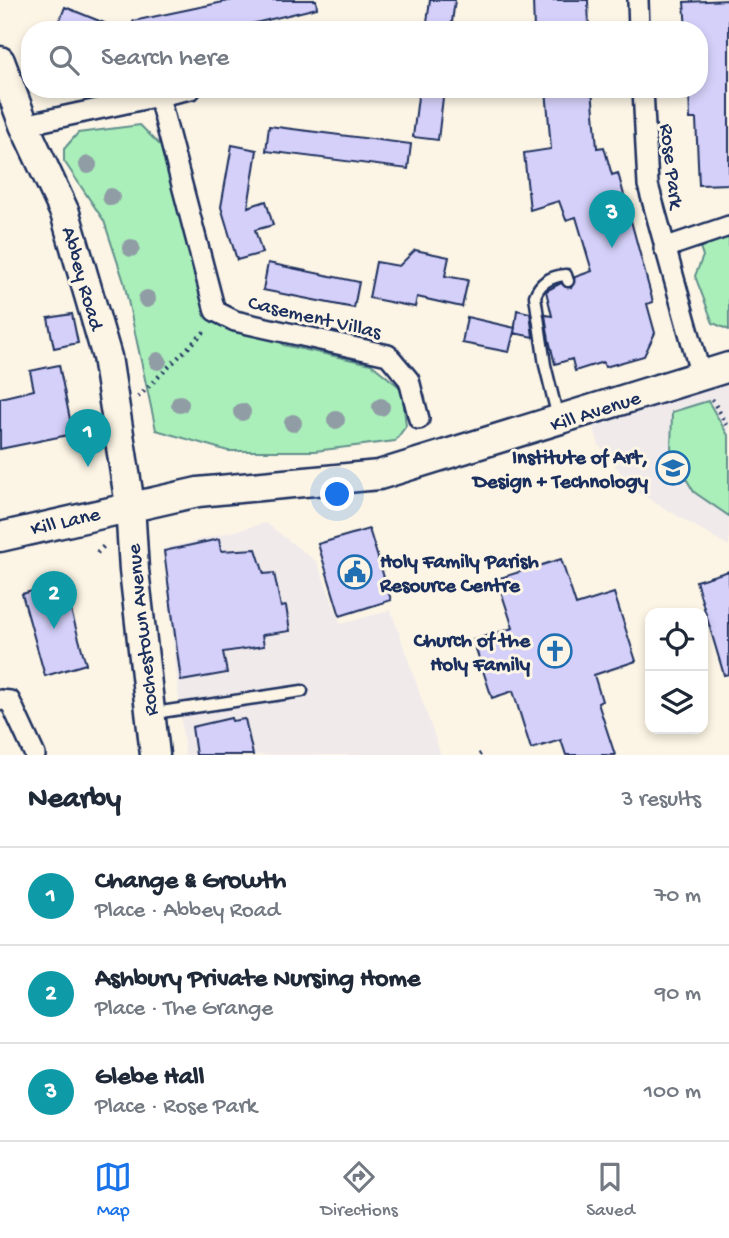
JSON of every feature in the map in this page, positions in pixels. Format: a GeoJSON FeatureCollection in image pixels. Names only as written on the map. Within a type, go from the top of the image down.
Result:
{"type":"FeatureCollection","features":[{"type":"Feature","properties":{"kind":"main road","name":"Abbey Road"},"geometry":{"type":"LineString","coordinates":[[0,61],[24,125],[65,213],[107,357],[130,505]]}},
{"type":"Feature","properties":{"kind":"main road","name":"Kill Avenue"},"geometry":{"type":"LineString","coordinates":[[130,505],[198,492],[379,475],[559,421],[706,388],[729,367]]}},
{"type":"Feature","properties":{"kind":"main road","name":"Kill Lane"},"geometry":{"type":"LineString","coordinates":[[0,537],[130,505]]}},
{"type":"Feature","properties":{"kind":"main road","name":"Rochestown Avenue"},"geometry":{"type":"LineString","coordinates":[[130,505],[133,562],[155,755]]}},
{"type":"Feature","properties":{"kind":"street"},"geometry":{"type":"LineString","coordinates":[[638,0],[639,21]]}},
{"type":"Feature","properties":{"kind":"street"},"geometry":{"type":"LineString","coordinates":[[24,125],[154,98]]}},
{"type":"Feature","properties":{"kind":"street","name":"Casement Villas"},"geometry":{"type":"LineString","coordinates":[[159,98],[215,311],[235,321],[388,355],[409,380],[419,419]]}},
{"type":"Feature","properties":{"kind":"street","name":"Rose Park"},"geometry":{"type":"LineString","coordinates":[[643,98],[648,185],[706,388]]}},
{"type":"Feature","properties":{"kind":"street","name":"Rose Park"},"geometry":{"type":"LineString","coordinates":[[664,248],[729,226]]}},
{"type":"Feature","properties":{"kind":"street"},"geometry":{"type":"LineString","coordinates":[[0,700],[10,701],[35,755]]}},
{"type":"Feature","properties":{"kind":"lane"},"geometry":{"type":"LineString","coordinates":[[559,421],[545,365],[536,296],[538,288],[552,278],[566,275],[568,281]]}},
{"type":"Feature","properties":{"kind":"lane"},"geometry":{"type":"LineString","coordinates":[[150,714],[302,691]]}},
{"type":"Feature","properties":{"kind":"path"},"geometry":{"type":"LineString","coordinates":[[116,403],[142,396],[221,314]]}},
{"type":"Feature","properties":{"kind":"path"},"geometry":{"type":"LineString","coordinates":[[706,388],[729,429]]}},
{"type":"Feature","properties":{"kind":"path"},"geometry":{"type":"LineString","coordinates":[[97,553],[107,543]]}},
{"type":"Feature","properties":{"kind":"shaded area","name":"Institute of Art, Design + Technology"},"geometry":{"type":"Polygon","coordinates":[[[729,367],[729,546],[635,491],[599,445],[589,411],[729,367]]]}},
{"type":"Feature","properties":{"kind":"shaded area"},"geometry":{"type":"Polygon","coordinates":[[[266,523],[317,562],[341,624],[391,610],[441,755],[185,755],[163,549],[266,523]]]}},
{"type":"Feature","properties":{"kind":"green space"},"geometry":{"type":"Polygon","coordinates":[[[140,125],[164,149],[209,313],[280,337],[283,345],[371,364],[402,389],[406,426],[395,441],[315,451],[228,451],[156,430],[124,282],[104,221],[64,161],[64,149],[78,133],[140,125]]]}},
{"type":"Feature","properties":{"kind":"green space"},"geometry":{"type":"Polygon","coordinates":[[[729,237],[729,330],[713,323],[695,276],[703,256],[700,247],[729,237]]]}},
{"type":"Feature","properties":{"kind":"green space"},"geometry":{"type":"Polygon","coordinates":[[[708,401],[729,437],[729,516],[694,492],[671,453],[672,412],[708,401]]]}},
{"type":"Feature","properties":{"kind":"building"},"geometry":{"type":"Polygon","coordinates":[[[233,0],[316,0],[317,8],[263,21],[133,21],[233,0]]]}},
{"type":"Feature","properties":{"kind":"building"},"geometry":{"type":"Polygon","coordinates":[[[430,0],[455,0],[452,21],[427,21],[430,0]]]}},
{"type":"Feature","properties":{"kind":"building"},"geometry":{"type":"Polygon","coordinates":[[[533,0],[588,0],[589,21],[534,21],[533,0]]]}},
{"type":"Feature","properties":{"kind":"building"},"geometry":{"type":"Polygon","coordinates":[[[729,0],[729,184],[699,185],[696,119],[690,119],[689,98],[708,98],[708,21],[685,21],[684,2],[729,0]]]}},
{"type":"Feature","properties":{"kind":"building"},"geometry":{"type":"Polygon","coordinates":[[[65,7],[99,21],[60,21],[65,7]]]}},
{"type":"Feature","properties":{"kind":"building"},"geometry":{"type":"Polygon","coordinates":[[[418,98],[443,98],[438,140],[413,137],[418,98]]]}},
{"type":"Feature","properties":{"kind":"building"},"geometry":{"type":"Polygon","coordinates":[[[547,98],[593,98],[597,148],[604,147],[612,175],[618,173],[653,302],[647,304],[655,333],[644,356],[605,367],[603,362],[575,371],[572,359],[555,364],[545,315],[552,316],[546,291],[561,283],[571,288],[575,277],[592,271],[576,217],[566,220],[559,201],[530,210],[524,153],[551,149],[547,98]]]}},
{"type":"Feature","properties":{"kind":"building"},"geometry":{"type":"Polygon","coordinates":[[[269,126],[411,144],[408,169],[266,151],[269,126]]]}},
{"type":"Feature","properties":{"kind":"building"},"geometry":{"type":"Polygon","coordinates":[[[232,145],[257,150],[248,207],[266,201],[273,225],[255,230],[262,253],[237,260],[221,207],[232,145]]]}},
{"type":"Feature","properties":{"kind":"building"},"geometry":{"type":"Polygon","coordinates":[[[415,250],[449,257],[445,276],[468,280],[462,307],[417,297],[415,307],[369,298],[376,262],[399,266],[415,250]]]}},
{"type":"Feature","properties":{"kind":"building"},"geometry":{"type":"Polygon","coordinates":[[[268,263],[359,282],[354,308],[263,290],[268,263]]]}},
{"type":"Feature","properties":{"kind":"building"},"geometry":{"type":"Polygon","coordinates":[[[517,310],[530,313],[533,337],[514,333],[517,310]]]}},
{"type":"Feature","properties":{"kind":"building"},"geometry":{"type":"Polygon","coordinates":[[[72,314],[78,343],[54,348],[48,318],[72,314]]]}},
{"type":"Feature","properties":{"kind":"building"},"geometry":{"type":"Polygon","coordinates":[[[467,317],[515,328],[509,352],[462,343],[467,317]]]}},
{"type":"Feature","properties":{"kind":"building"},"geometry":{"type":"Polygon","coordinates":[[[59,365],[73,434],[0,449],[0,398],[34,390],[30,371],[59,365]]]}},
{"type":"Feature","properties":{"kind":"building","name":"Holy Family Parish Resource Centre"},"geometry":{"type":"Polygon","coordinates":[[[369,529],[391,600],[340,616],[318,544],[369,529]]]}},
{"type":"Feature","properties":{"kind":"building"},"geometry":{"type":"Polygon","coordinates":[[[219,539],[221,551],[256,549],[264,574],[274,573],[281,607],[286,606],[290,631],[262,635],[264,646],[223,652],[227,673],[181,681],[164,551],[219,539]]]}},
{"type":"Feature","properties":{"kind":"building","name":"Church of the Holy Family"},"geometry":{"type":"Polygon","coordinates":[[[561,559],[576,605],[614,593],[636,661],[594,675],[602,701],[598,703],[615,755],[566,755],[561,740],[531,749],[513,691],[492,698],[473,640],[513,628],[497,579],[561,559]]]}},
{"type":"Feature","properties":{"kind":"building"},"geometry":{"type":"Polygon","coordinates":[[[729,571],[729,674],[724,675],[708,621],[708,608],[704,608],[696,581],[729,571]]]}},
{"type":"Feature","properties":{"kind":"building"},"geometry":{"type":"Polygon","coordinates":[[[63,582],[86,664],[45,676],[22,594],[63,582]]]}},
{"type":"Feature","properties":{"kind":"building"},"geometry":{"type":"Polygon","coordinates":[[[231,718],[232,721],[245,719],[253,755],[196,755],[192,727],[231,718]]]}},
{"type":"Feature","properties":{"kind":"place","name":"Glebe Hall"},"geometry":{"type":"Point","coordinates":[612,248]}},
{"type":"Feature","properties":{"kind":"place","name":"Change & Growth"},"geometry":{"type":"Point","coordinates":[88,467]}},
{"type":"Feature","properties":{"kind":"place","name":"Institute of Art, Design + Technology"},"geometry":{"type":"Point","coordinates":[673,468]}},
{"type":"Feature","properties":{"kind":"place","name":"Holy Family Parish Resource Centre"},"geometry":{"type":"Point","coordinates":[355,572]}},
{"type":"Feature","properties":{"kind":"place","name":"Ashbury Private Nursing Home"},"geometry":{"type":"Point","coordinates":[54,629]}},
{"type":"Feature","properties":{"kind":"place","name":"Church of the Holy Family"},"geometry":{"type":"Point","coordinates":[555,651]}}]}
